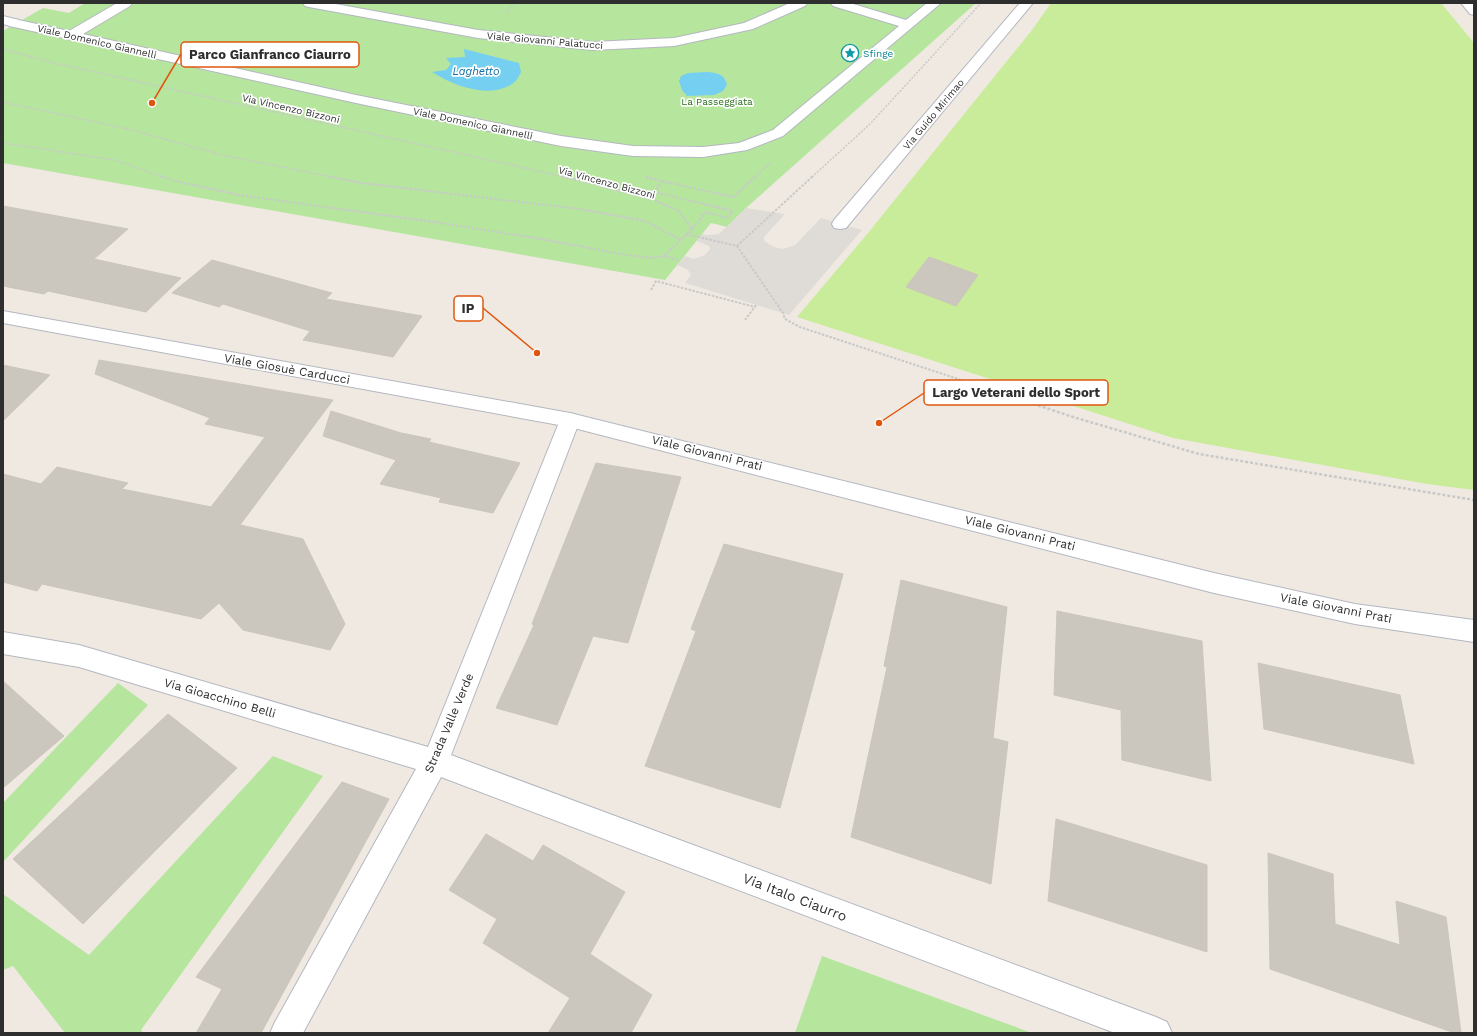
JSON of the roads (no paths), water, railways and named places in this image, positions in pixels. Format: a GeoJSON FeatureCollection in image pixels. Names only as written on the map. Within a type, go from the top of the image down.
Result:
{"type":"FeatureCollection","features":[{"type":"Feature","properties":{"kind":"street"},"geometry":{"type":"LineString","coordinates":[[71,36],[126,3]]}},
{"type":"Feature","properties":{"kind":"street","name":"Viale Giovanni Palatucci"},"geometry":{"type":"LineString","coordinates":[[309,3],[478,34],[593,46],[674,42],[689,39],[748,26],[801,3]]}},
{"type":"Feature","properties":{"kind":"street"},"geometry":{"type":"LineString","coordinates":[[837,3],[909,25]]}},
{"type":"Feature","properties":{"kind":"street","name":"Viale Domenico Giannelli"},"geometry":{"type":"LineString","coordinates":[[8,21],[356,99],[546,138],[633,151],[703,152],[742,147],[778,133],[935,3]]}},
{"type":"Feature","properties":{"kind":"street","name":"Via Guido Mirimao"},"geometry":{"type":"LineString","coordinates":[[840,224],[1027,3]]}},
{"type":"Feature","properties":{"kind":"street"},"geometry":{"type":"LineString","coordinates":[[1467,3],[1474,11]]}},
{"type":"Feature","properties":{"kind":"street","name":"Viale Giosuè Carducci"},"geometry":{"type":"LineString","coordinates":[[3,317],[570,420]]}},
{"type":"Feature","properties":{"kind":"street","name":"Viale Giovanni Prati"},"geometry":{"type":"LineString","coordinates":[[570,420],[730,459],[1214,583],[1355,614],[1474,631]]}},
{"type":"Feature","properties":{"kind":"street","name":"Strada Valle Verde"},"geometry":{"type":"LineString","coordinates":[[286,1033],[435,762],[570,420]]}},
{"type":"Feature","properties":{"kind":"street","name":"Via Gioacchino Belli"},"geometry":{"type":"LineString","coordinates":[[3,643],[79,656],[435,762]]}},
{"type":"Feature","properties":{"kind":"street","name":"Via Italo Ciaurro"},"geometry":{"type":"LineString","coordinates":[[435,762],[1156,1033]]}},
{"type":"Feature","properties":{"kind":"water","name":"Laghetto"},"geometry":{"type":"Polygon","coordinates":[[[464,49],[519,63],[521,72],[512,84],[503,88],[482,90],[461,86],[432,72],[446,70],[451,64],[446,58],[465,57],[464,49]]]}},
{"type":"Feature","properties":{"kind":"water"},"geometry":{"type":"Polygon","coordinates":[[[708,72],[718,74],[724,78],[727,85],[723,91],[714,95],[687,96],[682,90],[679,81],[681,76],[688,73],[708,72]]]}},
{"type":"Feature","properties":{"kind":"place","name":"Sfinge"},"geometry":{"type":"Point","coordinates":[850,53]}},
{"type":"Feature","properties":{"kind":"place","name":"Parco Gianfranco Ciaurro"},"geometry":{"type":"Point","coordinates":[152,103]}},
{"type":"Feature","properties":{"kind":"place","name":"IP"},"geometry":{"type":"Point","coordinates":[537,353]}},
{"type":"Feature","properties":{"kind":"place","name":"Largo Veterani dello Sport"},"geometry":{"type":"Point","coordinates":[879,423]}},
{"type":"Feature","properties":{"kind":"park label","name":"La Passeggiata"},"geometry":{"type":"Point","coordinates":[717,101]}}]}
